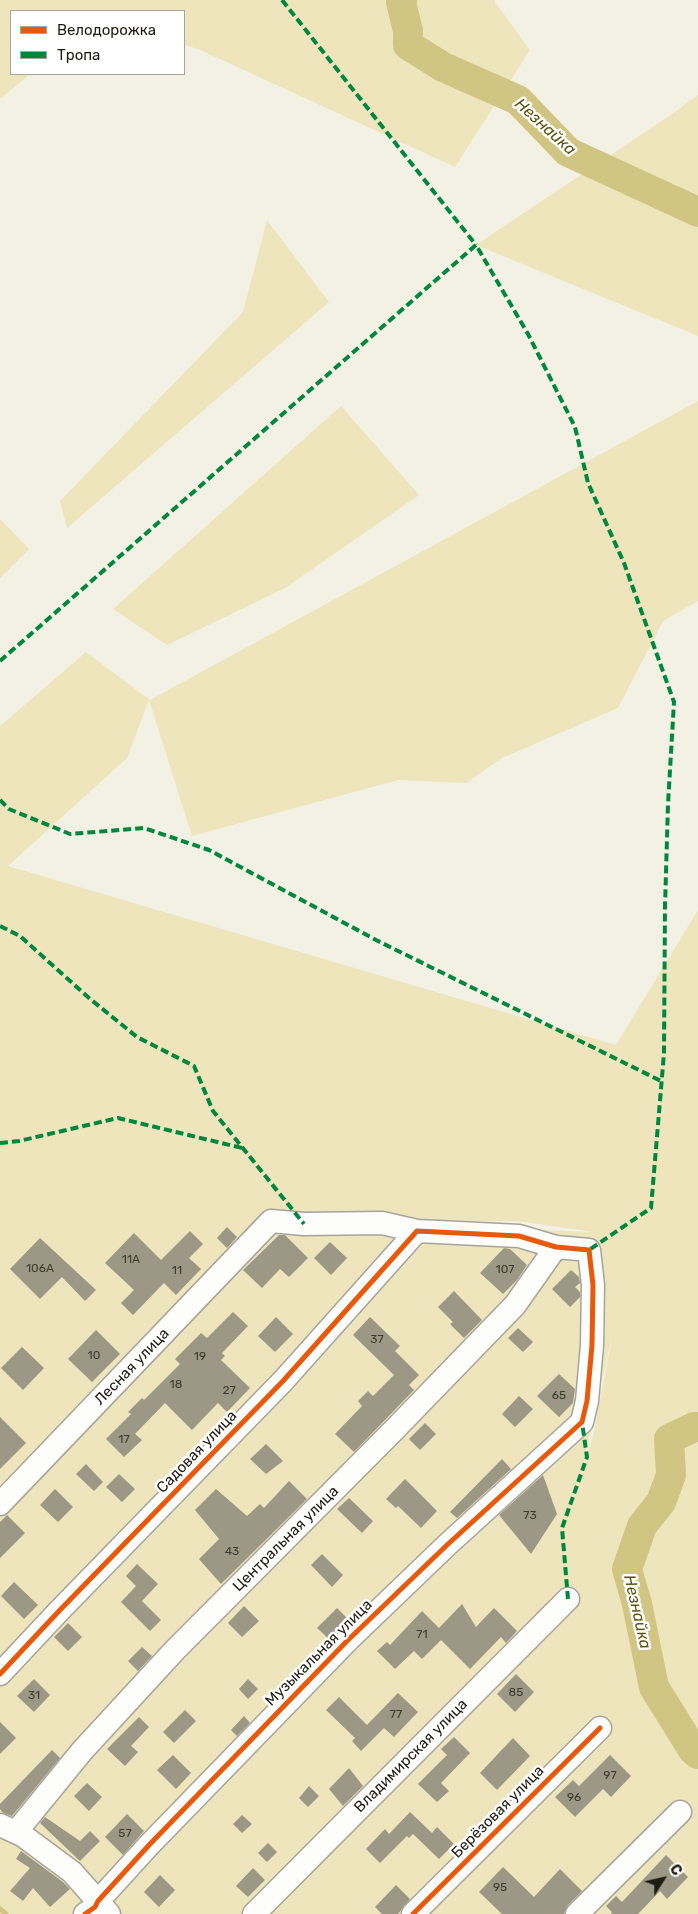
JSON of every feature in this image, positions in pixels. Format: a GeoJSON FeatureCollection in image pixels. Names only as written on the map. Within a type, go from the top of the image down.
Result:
{"type":"FeatureCollection","features":[{"type":"Feature","properties":{"kind":"street","name":"Лесная улица"},"geometry":{"type":"LineString","coordinates":[[0,1504],[271,1222],[304,1224],[382,1223],[413,1237]]}},
{"type":"Feature","properties":{"kind":"street"},"geometry":{"type":"LineString","coordinates":[[413,1237],[518,1236],[556,1247]]}},
{"type":"Feature","properties":{"kind":"street","name":"Садовая улица"},"geometry":{"type":"LineString","coordinates":[[0,1674],[283,1381],[413,1237]]}},
{"type":"Feature","properties":{"kind":"street","name":"Музыкальная улица"},"geometry":{"type":"LineString","coordinates":[[98,1910],[150,1844],[348,1640],[447,1545],[582,1422],[587,1402],[593,1284],[589,1250],[556,1247]]}},
{"type":"Feature","properties":{"kind":"street","name":"Центральная улица"},"geometry":{"type":"LineString","coordinates":[[8,1829],[175,1650],[515,1305],[556,1247]]}},
{"type":"Feature","properties":{"kind":"street","name":"Владимирская улица"},"geometry":{"type":"LineString","coordinates":[[254,1914],[568,1598]]}},
{"type":"Feature","properties":{"kind":"street","name":"Берёзовая улица"},"geometry":{"type":"LineString","coordinates":[[413,1914],[600,1728]]}},
{"type":"Feature","properties":{"kind":"street"},"geometry":{"type":"LineString","coordinates":[[577,1914],[680,1812]]}},
{"type":"Feature","properties":{"kind":"street"},"geometry":{"type":"LineString","coordinates":[[8,1829],[22,1835],[72,1872],[98,1910]]}},
{"type":"Feature","properties":{"kind":"shaded area"},"geometry":{"type":"Polygon","coordinates":[[[0,0],[495,0],[530,50],[455,167],[198,49],[185,45],[185,10],[10,10],[10,75],[29,75],[0,99],[0,0]]]}},
{"type":"Feature","properties":{"kind":"shaded area"},"geometry":{"type":"Polygon","coordinates":[[[698,95],[698,336],[476,245],[672,114],[698,95]]]}},
{"type":"Feature","properties":{"kind":"shaded area"},"geometry":{"type":"Polygon","coordinates":[[[267,220],[329,302],[67,528],[60,501],[243,312],[267,220]]]}},
{"type":"Feature","properties":{"kind":"shaded area"},"geometry":{"type":"Polygon","coordinates":[[[698,401],[698,601],[663,621],[618,708],[502,758],[466,783],[398,780],[192,836],[149,700],[127,758],[8,866],[616,1045],[698,910],[698,1914],[0,1914],[0,726],[86,652],[150,700],[698,401]],[[517,1221],[377,1223],[377,1224],[594,1232],[517,1221]],[[613,1332],[579,1482],[579,1483],[593,1436],[613,1332]]]}},
{"type":"Feature","properties":{"kind":"shaded area"},"geometry":{"type":"Polygon","coordinates":[[[341,406],[419,495],[285,588],[167,645],[113,609],[341,406]]]}},
{"type":"Feature","properties":{"kind":"shaded area"},"geometry":{"type":"Polygon","coordinates":[[[0,519],[29,549],[0,578],[0,519]]]}},
{"type":"Feature","properties":{"kind":"building"},"geometry":{"type":"Polygon","coordinates":[[[227,1227],[237,1237],[227,1248],[217,1238],[227,1227]]]}},
{"type":"Feature","properties":{"kind":"building"},"geometry":{"type":"Polygon","coordinates":[[[190,1231],[203,1244],[189,1258],[201,1269],[176,1295],[164,1283],[133,1315],[121,1303],[134,1290],[105,1263],[134,1233],[161,1260],[190,1231]]]}},
{"type":"Feature","properties":{"kind":"building"},"geometry":{"type":"Polygon","coordinates":[[[279,1235],[285,1235],[308,1258],[289,1277],[280,1269],[262,1288],[243,1270],[279,1235]]]}},
{"type":"Feature","properties":{"kind":"building"},"geometry":{"type":"Polygon","coordinates":[[[40,1238],[96,1290],[85,1301],[62,1277],[40,1299],[10,1269],[40,1238]]]}},
{"type":"Feature","properties":{"kind":"building"},"geometry":{"type":"Polygon","coordinates":[[[330,1242],[347,1258],[331,1275],[314,1258],[330,1242]]]}},
{"type":"Feature","properties":{"kind":"building"},"geometry":{"type":"Polygon","coordinates":[[[504,1248],[510,1249],[527,1265],[517,1280],[503,1294],[480,1273],[504,1248]]]}},
{"type":"Feature","properties":{"kind":"building"},"geometry":{"type":"Polygon","coordinates":[[[571,1270],[579,1277],[580,1283],[575,1287],[580,1292],[580,1297],[570,1307],[552,1289],[571,1270]]]}},
{"type":"Feature","properties":{"kind":"building"},"geometry":{"type":"Polygon","coordinates":[[[454,1291],[482,1320],[464,1338],[450,1324],[453,1322],[438,1307],[454,1291]]]}},
{"type":"Feature","properties":{"kind":"building"},"geometry":{"type":"Polygon","coordinates":[[[233,1312],[248,1326],[222,1353],[225,1356],[221,1360],[250,1388],[227,1412],[218,1403],[192,1430],[165,1403],[135,1434],[142,1440],[124,1457],[106,1439],[131,1414],[128,1412],[142,1398],[144,1400],[180,1364],[175,1359],[201,1333],[207,1338],[233,1312]]]}},
{"type":"Feature","properties":{"kind":"building"},"geometry":{"type":"Polygon","coordinates":[[[276,1317],[293,1334],[275,1352],[258,1336],[276,1317]]]}},
{"type":"Feature","properties":{"kind":"building"},"geometry":{"type":"Polygon","coordinates":[[[370,1317],[400,1346],[395,1351],[419,1375],[409,1385],[414,1390],[354,1452],[335,1434],[362,1406],[358,1401],[368,1391],[373,1396],[394,1375],[353,1335],[370,1317]]]}},
{"type":"Feature","properties":{"kind":"building"},"geometry":{"type":"Polygon","coordinates":[[[518,1328],[533,1342],[523,1352],[508,1338],[518,1328]]]}},
{"type":"Feature","properties":{"kind":"building"},"geometry":{"type":"Polygon","coordinates":[[[96,1330],[120,1354],[92,1382],[68,1359],[96,1330]]]}},
{"type":"Feature","properties":{"kind":"building"},"geometry":{"type":"Polygon","coordinates":[[[22,1347],[44,1368],[23,1390],[1,1368],[22,1347]]]}},
{"type":"Feature","properties":{"kind":"building"},"geometry":{"type":"Polygon","coordinates":[[[559,1374],[575,1389],[573,1403],[559,1417],[537,1396],[559,1374]]]}},
{"type":"Feature","properties":{"kind":"building"},"geometry":{"type":"Polygon","coordinates":[[[519,1396],[533,1409],[515,1427],[502,1414],[519,1396]]]}},
{"type":"Feature","properties":{"kind":"building"},"geometry":{"type":"Polygon","coordinates":[[[0,1417],[26,1443],[0,1469],[0,1417]]]}},
{"type":"Feature","properties":{"kind":"building"},"geometry":{"type":"Polygon","coordinates":[[[425,1423],[436,1434],[420,1450],[409,1439],[425,1423]]]}},
{"type":"Feature","properties":{"kind":"building"},"geometry":{"type":"Polygon","coordinates":[[[266,1444],[283,1461],[266,1474],[250,1459],[266,1444]]]}},
{"type":"Feature","properties":{"kind":"building"},"geometry":{"type":"Polygon","coordinates":[[[502,1459],[511,1469],[457,1518],[450,1512],[502,1459]]]}},
{"type":"Feature","properties":{"kind":"building"},"geometry":{"type":"Polygon","coordinates":[[[86,1464],[103,1482],[94,1491],[76,1474],[86,1464]]]}},
{"type":"Feature","properties":{"kind":"building"},"geometry":{"type":"Polygon","coordinates":[[[119,1474],[135,1489],[122,1502],[106,1487],[119,1474]]]}},
{"type":"Feature","properties":{"kind":"building"},"geometry":{"type":"Polygon","coordinates":[[[543,1475],[557,1514],[531,1554],[499,1515],[543,1475]]]}},
{"type":"Feature","properties":{"kind":"building"},"geometry":{"type":"Polygon","coordinates":[[[405,1479],[437,1511],[421,1528],[398,1506],[396,1508],[386,1499],[405,1479]]]}},
{"type":"Feature","properties":{"kind":"building"},"geometry":{"type":"Polygon","coordinates":[[[289,1481],[307,1499],[221,1584],[199,1559],[219,1539],[195,1510],[216,1489],[247,1516],[260,1504],[264,1508],[289,1481]]]}},
{"type":"Feature","properties":{"kind":"building"},"geometry":{"type":"Polygon","coordinates":[[[55,1489],[73,1507],[58,1522],[40,1505],[55,1489]]]}},
{"type":"Feature","properties":{"kind":"building"},"geometry":{"type":"Polygon","coordinates":[[[349,1498],[373,1521],[362,1533],[337,1509],[349,1498]]]}},
{"type":"Feature","properties":{"kind":"building"},"geometry":{"type":"Polygon","coordinates":[[[7,1515],[25,1533],[0,1558],[0,1522],[7,1515]]]}},
{"type":"Feature","properties":{"kind":"building"},"geometry":{"type":"Polygon","coordinates":[[[322,1554],[343,1575],[332,1587],[311,1565],[322,1554]]]}},
{"type":"Feature","properties":{"kind":"building"},"geometry":{"type":"Polygon","coordinates":[[[137,1564],[158,1584],[142,1601],[161,1620],[150,1631],[121,1602],[136,1586],[126,1576],[137,1564]]]}},
{"type":"Feature","properties":{"kind":"building"},"geometry":{"type":"Polygon","coordinates":[[[14,1582],[38,1605],[24,1619],[1,1596],[14,1582]]]}},
{"type":"Feature","properties":{"kind":"building"},"geometry":{"type":"Polygon","coordinates":[[[462,1604],[476,1627],[494,1608],[517,1631],[506,1643],[501,1637],[470,1669],[441,1640],[422,1659],[414,1651],[395,1669],[377,1651],[387,1642],[390,1645],[422,1611],[439,1628],[462,1604]]]}},
{"type":"Feature","properties":{"kind":"building"},"geometry":{"type":"Polygon","coordinates":[[[244,1606],[259,1621],[242,1637],[228,1623],[244,1606]]]}},
{"type":"Feature","properties":{"kind":"building"},"geometry":{"type":"Polygon","coordinates":[[[337,1608],[348,1619],[330,1640],[317,1628],[337,1608]]]}},
{"type":"Feature","properties":{"kind":"building"},"geometry":{"type":"Polygon","coordinates":[[[68,1623],[82,1637],[68,1651],[54,1637],[68,1623]]]}},
{"type":"Feature","properties":{"kind":"building"},"geometry":{"type":"Polygon","coordinates":[[[142,1647],[152,1656],[138,1671],[128,1661],[142,1647]]]}},
{"type":"Feature","properties":{"kind":"building"},"geometry":{"type":"Polygon","coordinates":[[[516,1674],[534,1692],[515,1712],[497,1694],[516,1674]]]}},
{"type":"Feature","properties":{"kind":"building"},"geometry":{"type":"Polygon","coordinates":[[[34,1679],[50,1695],[34,1712],[17,1696],[34,1679]]]}},
{"type":"Feature","properties":{"kind":"building"},"geometry":{"type":"Polygon","coordinates":[[[248,1679],[258,1689],[248,1699],[239,1689],[248,1679]]]}},
{"type":"Feature","properties":{"kind":"building"},"geometry":{"type":"Polygon","coordinates":[[[398,1693],[418,1712],[394,1737],[384,1728],[361,1751],[352,1741],[355,1738],[326,1710],[339,1697],[367,1725],[398,1693]]]}},
{"type":"Feature","properties":{"kind":"building"},"geometry":{"type":"Polygon","coordinates":[[[185,1710],[196,1721],[174,1743],[163,1732],[185,1710]]]}},
{"type":"Feature","properties":{"kind":"building"},"geometry":{"type":"Polygon","coordinates":[[[244,1716],[250,1723],[237,1736],[231,1730],[244,1716]]]}},
{"type":"Feature","properties":{"kind":"building"},"geometry":{"type":"Polygon","coordinates":[[[139,1717],[149,1727],[131,1746],[138,1752],[125,1766],[107,1749],[139,1717]]]}},
{"type":"Feature","properties":{"kind":"building"},"geometry":{"type":"Polygon","coordinates":[[[0,1722],[16,1738],[0,1754],[0,1722]]]}},
{"type":"Feature","properties":{"kind":"building"},"geometry":{"type":"Polygon","coordinates":[[[454,1737],[470,1753],[441,1783],[449,1791],[437,1802],[418,1784],[447,1755],[441,1749],[454,1737]]]}},
{"type":"Feature","properties":{"kind":"building"},"geometry":{"type":"Polygon","coordinates":[[[513,1738],[530,1756],[497,1790],[480,1773],[513,1738]]]}},
{"type":"Feature","properties":{"kind":"building"},"geometry":{"type":"Polygon","coordinates":[[[52,1750],[60,1758],[12,1816],[3,1813],[0,1809],[0,1804],[52,1750]]]}},
{"type":"Feature","properties":{"kind":"building"},"geometry":{"type":"Polygon","coordinates":[[[173,1755],[191,1773],[176,1789],[157,1770],[173,1755]]]}},
{"type":"Feature","properties":{"kind":"building"},"geometry":{"type":"Polygon","coordinates":[[[610,1755],[631,1776],[611,1797],[603,1789],[575,1817],[555,1797],[573,1780],[579,1786],[610,1755]]]}},
{"type":"Feature","properties":{"kind":"building"},"geometry":{"type":"Polygon","coordinates":[[[349,1768],[363,1786],[343,1806],[329,1789],[349,1768]]]}},
{"type":"Feature","properties":{"kind":"building"},"geometry":{"type":"Polygon","coordinates":[[[87,1783],[102,1797],[89,1811],[74,1796],[87,1783]]]}},
{"type":"Feature","properties":{"kind":"building"},"geometry":{"type":"Polygon","coordinates":[[[309,1786],[319,1796],[308,1807],[299,1798],[309,1786]]]}},
{"type":"Feature","properties":{"kind":"building"},"geometry":{"type":"Polygon","coordinates":[[[410,1812],[432,1833],[437,1827],[454,1844],[439,1859],[413,1834],[409,1838],[407,1836],[380,1863],[366,1849],[385,1829],[389,1834],[410,1812]]]}},
{"type":"Feature","properties":{"kind":"building"},"geometry":{"type":"Polygon","coordinates":[[[127,1814],[144,1831],[123,1855],[105,1837],[127,1814]]]}},
{"type":"Feature","properties":{"kind":"building"},"geometry":{"type":"Polygon","coordinates":[[[242,1815],[252,1824],[242,1833],[233,1824],[242,1815]]]}},
{"type":"Feature","properties":{"kind":"building"},"geometry":{"type":"Polygon","coordinates":[[[45,1817],[80,1841],[90,1831],[100,1841],[80,1861],[40,1823],[45,1817]]]}},
{"type":"Feature","properties":{"kind":"building"},"geometry":{"type":"Polygon","coordinates":[[[268,1843],[277,1852],[267,1862],[258,1853],[268,1843]]]}},
{"type":"Feature","properties":{"kind":"building"},"geometry":{"type":"Polygon","coordinates":[[[21,1851],[70,1889],[50,1907],[33,1888],[23,1901],[10,1891],[30,1868],[16,1859],[21,1851]]]}},
{"type":"Feature","properties":{"kind":"building"},"geometry":{"type":"Polygon","coordinates":[[[666,1855],[688,1877],[667,1899],[660,1891],[638,1914],[611,1914],[612,1912],[606,1906],[616,1896],[622,1902],[666,1855]]]}},
{"type":"Feature","properties":{"kind":"building"},"geometry":{"type":"Polygon","coordinates":[[[503,1867],[534,1897],[560,1869],[582,1891],[568,1905],[564,1914],[502,1914],[479,1892],[503,1867]]]}},
{"type":"Feature","properties":{"kind":"building"},"geometry":{"type":"Polygon","coordinates":[[[253,1868],[265,1880],[248,1897],[236,1886],[253,1868]]]}},
{"type":"Feature","properties":{"kind":"building"},"geometry":{"type":"Polygon","coordinates":[[[160,1875],[175,1890],[159,1907],[144,1892],[160,1875]]]}},
{"type":"Feature","properties":{"kind":"building"},"geometry":{"type":"Polygon","coordinates":[[[396,1885],[410,1899],[398,1914],[382,1914],[375,1907],[396,1885]]]}},
{"type":"Feature","properties":{"kind":"waterway","name":"Незнайка"},"geometry":{"type":"LineString","coordinates":[[402,0],[408,31],[408,45],[443,67],[518,100],[568,152],[698,212]]}},
{"type":"Feature","properties":{"kind":"waterway","name":"Незнайка"},"geometry":{"type":"LineString","coordinates":[[698,1427],[694,1427],[669,1439],[671,1475],[661,1502],[642,1526],[627,1569],[637,1604],[654,1687],[693,1750],[698,1754]]}},
{"type":"Feature","properties":{"kind":"waterway"},"geometry":{"type":"LineString","coordinates":[[0,1909],[6,1914]]}},
{"type":"Feature","properties":{"kind":"marked path"},"geometry":{"type":"LineString","coordinates":[[282,0],[476,245]]}},
{"type":"Feature","properties":{"kind":"marked path"},"geometry":{"type":"LineString","coordinates":[[0,661],[476,245],[528,334],[575,427],[588,483],[624,563],[674,702],[668,804],[665,907],[664,1053],[651,1208],[589,1250]]}},
{"type":"Feature","properties":{"kind":"marked path"},"geometry":{"type":"LineString","coordinates":[[0,800],[9,809],[70,834],[144,828],[209,850],[376,940],[661,1081]]}},
{"type":"Feature","properties":{"kind":"marked path"},"geometry":{"type":"LineString","coordinates":[[0,926],[20,936],[89,998],[137,1037],[194,1066],[213,1111],[304,1224]]}},
{"type":"Feature","properties":{"kind":"marked path"},"geometry":{"type":"LineString","coordinates":[[0,1143],[19,1141],[118,1118],[242,1148]]}},
{"type":"Feature","properties":{"kind":"marked path"},"geometry":{"type":"LineString","coordinates":[[568,1599],[562,1528],[587,1457],[582,1422]]}},
{"type":"Feature","properties":{"kind":"cycle path"},"geometry":{"type":"LineString","coordinates":[[0,1674],[283,1381],[417,1231],[519,1236],[556,1247],[589,1250],[593,1285],[592,1345],[587,1401],[582,1422],[447,1545],[348,1640],[150,1844],[98,1901],[95,1907],[85,1914]]}},
{"type":"Feature","properties":{"kind":"cycle path"},"geometry":{"type":"LineString","coordinates":[[413,1914],[600,1728]]}}]}
